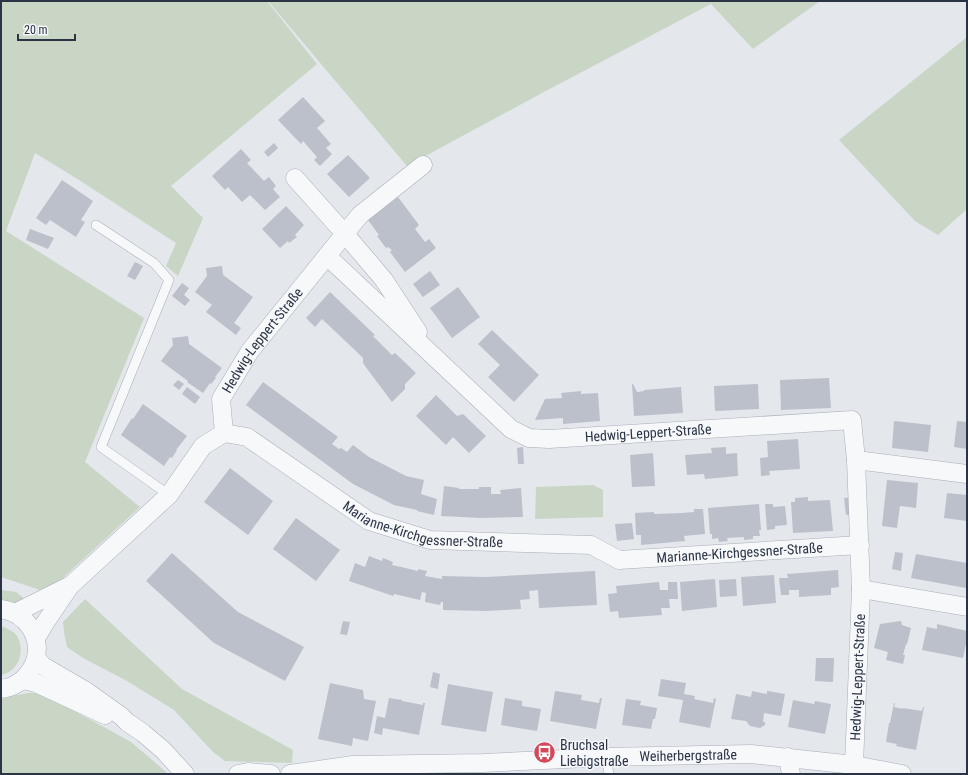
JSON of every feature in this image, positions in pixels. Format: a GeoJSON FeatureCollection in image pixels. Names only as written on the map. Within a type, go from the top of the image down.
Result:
{"type":"FeatureCollection","features":[{"type":"Feature","properties":{"kind":"street","name":"Hedwig-Leppert-Straße"},"geometry":{"type":"LineString","coordinates":[[224,434],[221,400],[250,351],[360,215],[423,165]]}},
{"type":"Feature","properties":{"kind":"street","name":"Hedwig-Leppert-Straße"},"geometry":{"type":"LineString","coordinates":[[295,178],[384,280],[433,356]]}},
{"type":"Feature","properties":{"kind":"street","name":"Hedwig-Leppert-Straße"},"geometry":{"type":"LineString","coordinates":[[327,256],[511,429],[529,438],[549,439],[852,420],[856,460],[861,589],[854,765]]}},
{"type":"Feature","properties":{"kind":"street"},"geometry":{"type":"LineString","coordinates":[[36,638],[70,586],[170,495],[203,446],[224,434]]}},
{"type":"Feature","properties":{"kind":"street","name":"Marianne-Kirchgessner-Straße"},"geometry":{"type":"LineString","coordinates":[[224,434],[247,437],[369,521],[430,540],[591,545],[619,560],[860,545]]}},
{"type":"Feature","properties":{"kind":"street"},"geometry":{"type":"LineString","coordinates":[[856,460],[967,474]]}},
{"type":"Feature","properties":{"kind":"street"},"geometry":{"type":"LineString","coordinates":[[8,611],[70,586]]}},
{"type":"Feature","properties":{"kind":"street"},"geometry":{"type":"LineString","coordinates":[[861,589],[967,607]]}},
{"type":"Feature","properties":{"kind":"street"},"geometry":{"type":"LineString","coordinates":[[1,689],[11,687],[23,680],[31,671],[36,658],[37,648],[36,638],[26,621],[8,611]]}},
{"type":"Feature","properties":{"kind":"street"},"geometry":{"type":"LineString","coordinates":[[36,658],[43,666],[86,691],[143,733],[163,750],[185,774]]}},
{"type":"Feature","properties":{"kind":"street"},"geometry":{"type":"LineString","coordinates":[[23,680],[36,683],[118,720],[127,722]]}},
{"type":"Feature","properties":{"kind":"street","name":"Weiherbergstraße"},"geometry":{"type":"LineString","coordinates":[[290,774],[354,769],[607,766],[751,754],[790,766],[854,765],[902,774]]}},
{"type":"Feature","properties":{"kind":"street"},"geometry":{"type":"LineString","coordinates":[[238,774],[248,772],[271,774]]}},
{"type":"Feature","properties":{"kind":"lane"},"geometry":{"type":"LineString","coordinates":[[96,226],[154,263],[169,280],[101,447],[170,495]]}},
{"type":"Feature","properties":{"kind":"green space"},"geometry":{"type":"Polygon","coordinates":[[[1,1],[267,1],[317,64],[171,186],[203,218],[178,276],[166,266],[176,243],[35,153],[6,231],[144,318],[85,462],[140,507],[65,576],[60,584],[40,590],[1,577],[1,1]]]}},
{"type":"Feature","properties":{"kind":"green space"},"geometry":{"type":"Polygon","coordinates":[[[268,1],[820,1],[753,49],[711,4],[407,166],[268,1]]]}},
{"type":"Feature","properties":{"kind":"green space"},"geometry":{"type":"Polygon","coordinates":[[[967,37],[967,209],[938,235],[915,221],[839,140],[967,37]]]}},
{"type":"Feature","properties":{"kind":"green space"},"geometry":{"type":"Polygon","coordinates":[[[593,485],[603,490],[603,517],[535,519],[536,487],[593,485]]]}},
{"type":"Feature","properties":{"kind":"green space"},"geometry":{"type":"Polygon","coordinates":[[[1,590],[16,592],[26,600],[18,604],[1,604],[1,590]]]}},
{"type":"Feature","properties":{"kind":"green space"},"geometry":{"type":"Polygon","coordinates":[[[85,599],[182,689],[293,750],[292,763],[225,761],[213,752],[174,710],[127,681],[83,658],[67,647],[63,622],[85,599]]]}},
{"type":"Feature","properties":{"kind":"green space"},"geometry":{"type":"Polygon","coordinates":[[[1,626],[10,630],[17,636],[21,648],[19,660],[16,665],[12,670],[1,675],[1,626]]]}},
{"type":"Feature","properties":{"kind":"green space"},"geometry":{"type":"Polygon","coordinates":[[[29,693],[40,693],[131,742],[167,774],[1,774],[1,700],[6,697],[29,693]]]}},
{"type":"Feature","properties":{"kind":"building"},"geometry":{"type":"Polygon","coordinates":[[[303,97],[325,121],[317,128],[331,144],[326,148],[332,154],[320,166],[314,160],[317,157],[303,141],[301,144],[278,120],[303,97]]]}},
{"type":"Feature","properties":{"kind":"building"},"geometry":{"type":"Polygon","coordinates":[[[274,143],[278,148],[268,157],[264,152],[274,143]]]}},
{"type":"Feature","properties":{"kind":"building"},"geometry":{"type":"Polygon","coordinates":[[[241,149],[251,160],[247,163],[264,181],[269,177],[276,186],[273,189],[280,197],[265,210],[250,195],[242,202],[228,187],[225,190],[212,176],[241,149]]]}},
{"type":"Feature","properties":{"kind":"building"},"geometry":{"type":"Polygon","coordinates":[[[348,155],[370,178],[349,197],[327,174],[348,155]]]}},
{"type":"Feature","properties":{"kind":"building"},"geometry":{"type":"Polygon","coordinates":[[[62,180],[93,201],[81,220],[85,222],[76,237],[50,220],[46,225],[36,218],[62,180]]]}},
{"type":"Feature","properties":{"kind":"building"},"geometry":{"type":"Polygon","coordinates":[[[398,197],[419,225],[415,229],[425,242],[429,239],[436,248],[405,272],[390,252],[392,250],[388,247],[386,248],[368,220],[398,197]]]}},
{"type":"Feature","properties":{"kind":"building"},"geometry":{"type":"Polygon","coordinates":[[[286,206],[304,225],[295,235],[297,237],[289,243],[288,241],[280,248],[262,229],[286,206]]]}},
{"type":"Feature","properties":{"kind":"building"},"geometry":{"type":"Polygon","coordinates":[[[30,229],[54,238],[48,249],[26,240],[30,229]]]}},
{"type":"Feature","properties":{"kind":"building"},"geometry":{"type":"Polygon","coordinates":[[[135,262],[143,266],[135,280],[127,276],[135,262]]]}},
{"type":"Feature","properties":{"kind":"building"},"geometry":{"type":"Polygon","coordinates":[[[222,266],[223,275],[253,297],[234,323],[241,328],[236,335],[206,312],[212,305],[195,292],[207,276],[206,268],[222,266]]]}},
{"type":"Feature","properties":{"kind":"building"},"geometry":{"type":"Polygon","coordinates":[[[430,271],[440,285],[423,297],[413,284],[430,271]]]}},
{"type":"Feature","properties":{"kind":"building"},"geometry":{"type":"Polygon","coordinates":[[[182,283],[189,288],[184,295],[190,300],[185,306],[172,296],[182,283]]]}},
{"type":"Feature","properties":{"kind":"building"},"geometry":{"type":"Polygon","coordinates":[[[458,287],[480,317],[452,338],[430,308],[458,287]]]}},
{"type":"Feature","properties":{"kind":"building"},"geometry":{"type":"Polygon","coordinates":[[[330,292],[375,335],[373,336],[392,355],[395,353],[416,373],[405,384],[405,389],[392,402],[363,363],[363,358],[357,352],[322,319],[315,327],[306,318],[330,292]]]}},
{"type":"Feature","properties":{"kind":"building"},"geometry":{"type":"Polygon","coordinates":[[[492,330],[539,375],[514,402],[488,377],[500,365],[478,344],[492,330]]]}},
{"type":"Feature","properties":{"kind":"building"},"geometry":{"type":"Polygon","coordinates":[[[188,336],[189,344],[222,368],[215,377],[216,378],[211,384],[210,383],[203,393],[161,361],[173,345],[172,338],[188,336]]]}},
{"type":"Feature","properties":{"kind":"building"},"geometry":{"type":"Polygon","coordinates":[[[829,378],[831,408],[781,410],[780,380],[829,378]]]}},
{"type":"Feature","properties":{"kind":"building"},"geometry":{"type":"Polygon","coordinates":[[[178,380],[184,384],[179,390],[173,385],[178,380]]]}},
{"type":"Feature","properties":{"kind":"building"},"geometry":{"type":"Polygon","coordinates":[[[263,382],[338,437],[332,444],[339,449],[341,448],[347,452],[353,445],[369,457],[406,476],[424,480],[421,494],[437,499],[434,515],[394,505],[353,484],[246,405],[263,382]]]}},
{"type":"Feature","properties":{"kind":"building"},"geometry":{"type":"Polygon","coordinates":[[[632,384],[637,392],[681,387],[683,413],[634,416],[632,384]]]}},
{"type":"Feature","properties":{"kind":"building"},"geometry":{"type":"Polygon","coordinates":[[[758,384],[759,409],[715,411],[714,386],[758,384]]]}},
{"type":"Feature","properties":{"kind":"building"},"geometry":{"type":"Polygon","coordinates":[[[187,387],[200,397],[195,404],[182,394],[187,387]]]}},
{"type":"Feature","properties":{"kind":"building"},"geometry":{"type":"Polygon","coordinates":[[[581,391],[581,394],[598,393],[600,421],[563,424],[563,418],[535,420],[545,399],[562,398],[561,393],[581,391]]]}},
{"type":"Feature","properties":{"kind":"building"},"geometry":{"type":"Polygon","coordinates":[[[436,395],[457,416],[463,414],[486,436],[469,453],[453,437],[446,445],[416,416],[436,395]]]}},
{"type":"Feature","properties":{"kind":"building"},"geometry":{"type":"Polygon","coordinates":[[[143,404],[187,436],[176,450],[172,458],[170,457],[164,466],[121,435],[143,404]]]}},
{"type":"Feature","properties":{"kind":"building"},"geometry":{"type":"Polygon","coordinates":[[[894,421],[931,425],[928,452],[892,448],[894,421]]]}},
{"type":"Feature","properties":{"kind":"building"},"geometry":{"type":"Polygon","coordinates":[[[957,421],[967,422],[967,449],[954,447],[957,421]]]}},
{"type":"Feature","properties":{"kind":"building"},"geometry":{"type":"Polygon","coordinates":[[[798,439],[800,469],[769,471],[770,475],[761,476],[760,458],[768,457],[767,441],[798,439]]]}},
{"type":"Feature","properties":{"kind":"building"},"geometry":{"type":"Polygon","coordinates":[[[523,447],[524,464],[518,464],[517,448],[523,447]]]}},
{"type":"Feature","properties":{"kind":"building"},"geometry":{"type":"Polygon","coordinates":[[[726,447],[726,454],[737,453],[738,476],[705,479],[704,474],[687,475],[685,455],[712,453],[711,448],[726,447]]]}},
{"type":"Feature","properties":{"kind":"building"},"geometry":{"type":"Polygon","coordinates":[[[653,453],[655,486],[632,487],[630,455],[653,453]]]}},
{"type":"Feature","properties":{"kind":"building"},"geometry":{"type":"Polygon","coordinates":[[[230,468],[273,501],[248,535],[204,502],[230,468]]]}},
{"type":"Feature","properties":{"kind":"building"},"geometry":{"type":"Polygon","coordinates":[[[887,480],[918,483],[916,508],[900,506],[897,528],[882,526],[887,480]]]}},
{"type":"Feature","properties":{"kind":"building"},"geometry":{"type":"Polygon","coordinates":[[[444,486],[459,489],[479,489],[479,487],[491,487],[491,494],[501,494],[500,490],[521,488],[523,517],[480,518],[441,516],[444,486]]]}},
{"type":"Feature","properties":{"kind":"building"},"geometry":{"type":"Polygon","coordinates":[[[947,493],[967,495],[967,521],[944,518],[947,493]]]}},
{"type":"Feature","properties":{"kind":"building"},"geometry":{"type":"Polygon","coordinates":[[[808,497],[808,501],[830,500],[833,531],[793,533],[791,502],[795,502],[795,498],[808,497]]]}},
{"type":"Feature","properties":{"kind":"building"},"geometry":{"type":"Polygon","coordinates":[[[852,497],[853,514],[846,515],[844,498],[852,497]]]}},
{"type":"Feature","properties":{"kind":"building"},"geometry":{"type":"Polygon","coordinates":[[[759,504],[760,536],[753,536],[753,539],[744,540],[744,537],[727,538],[728,541],[719,542],[718,538],[712,539],[712,534],[710,534],[708,508],[759,504]]]}},
{"type":"Feature","properties":{"kind":"building"},"geometry":{"type":"Polygon","coordinates":[[[765,504],[773,504],[773,507],[785,506],[787,525],[775,526],[775,529],[767,530],[765,504]]]}},
{"type":"Feature","properties":{"kind":"building"},"geometry":{"type":"Polygon","coordinates":[[[694,509],[703,509],[705,534],[684,536],[685,541],[641,545],[641,535],[636,535],[635,513],[682,513],[694,512],[694,509]]]}},
{"type":"Feature","properties":{"kind":"building"},"geometry":{"type":"Polygon","coordinates":[[[296,518],[340,550],[316,581],[273,549],[296,518]]]}},
{"type":"Feature","properties":{"kind":"building"},"geometry":{"type":"Polygon","coordinates":[[[632,523],[634,539],[617,541],[615,524],[632,523]]]}},
{"type":"Feature","properties":{"kind":"building"},"geometry":{"type":"Polygon","coordinates":[[[895,552],[903,553],[901,571],[892,569],[895,552]]]}},
{"type":"Feature","properties":{"kind":"building"},"geometry":{"type":"Polygon","coordinates":[[[172,553],[238,612],[304,647],[285,681],[214,643],[146,581],[172,553]]]}},
{"type":"Feature","properties":{"kind":"building"},"geometry":{"type":"Polygon","coordinates":[[[916,554],[967,563],[966,588],[911,578],[916,554]]]}},
{"type":"Feature","properties":{"kind":"building"},"geometry":{"type":"Polygon","coordinates":[[[369,556],[382,561],[383,558],[393,562],[392,565],[418,571],[418,569],[427,571],[425,576],[442,579],[442,576],[485,577],[595,571],[597,605],[539,608],[538,590],[529,591],[530,599],[520,600],[521,609],[486,611],[443,610],[443,602],[441,602],[440,605],[425,602],[426,593],[422,592],[420,600],[394,594],[393,596],[349,581],[355,563],[365,567],[369,556]]]}},
{"type":"Feature","properties":{"kind":"building"},"geometry":{"type":"Polygon","coordinates":[[[838,570],[839,587],[831,588],[831,595],[799,597],[799,590],[789,590],[789,595],[781,595],[779,578],[788,578],[787,574],[838,570]]]}},
{"type":"Feature","properties":{"kind":"building"},"geometry":{"type":"Polygon","coordinates":[[[774,575],[776,603],[743,606],[741,577],[774,575]]]}},
{"type":"Feature","properties":{"kind":"building"},"geometry":{"type":"Polygon","coordinates":[[[715,579],[717,607],[682,611],[680,582],[715,579]]]}},
{"type":"Feature","properties":{"kind":"building"},"geometry":{"type":"Polygon","coordinates":[[[736,579],[737,596],[720,597],[719,580],[736,579]]]}},
{"type":"Feature","properties":{"kind":"building"},"geometry":{"type":"Polygon","coordinates":[[[659,582],[660,590],[668,590],[668,582],[677,582],[678,599],[669,599],[670,608],[661,608],[662,615],[619,618],[618,611],[610,612],[608,594],[617,593],[616,586],[659,582]]]}},
{"type":"Feature","properties":{"kind":"building"},"geometry":{"type":"Polygon","coordinates":[[[343,621],[350,622],[347,635],[340,634],[343,621]]]}},
{"type":"Feature","properties":{"kind":"building"},"geometry":{"type":"Polygon","coordinates":[[[901,621],[902,625],[911,628],[903,655],[905,655],[903,664],[886,660],[888,652],[874,648],[880,624],[901,621]]]}},
{"type":"Feature","properties":{"kind":"building"},"geometry":{"type":"Polygon","coordinates":[[[937,624],[967,631],[963,658],[922,650],[927,627],[937,629],[937,624]]]}},
{"type":"Feature","properties":{"kind":"building"},"geometry":{"type":"Polygon","coordinates":[[[816,658],[834,658],[833,682],[815,681],[816,658]]]}},
{"type":"Feature","properties":{"kind":"building"},"geometry":{"type":"Polygon","coordinates":[[[433,672],[440,674],[438,689],[430,687],[433,672]]]}},
{"type":"Feature","properties":{"kind":"building"},"geometry":{"type":"Polygon","coordinates":[[[661,679],[686,683],[684,694],[695,696],[694,699],[713,703],[714,698],[716,699],[710,728],[679,722],[683,700],[658,696],[661,679]]]}},
{"type":"Feature","properties":{"kind":"building"},"geometry":{"type":"Polygon","coordinates":[[[330,683],[363,690],[364,699],[376,701],[368,741],[353,738],[352,746],[318,739],[330,683]]]}},
{"type":"Feature","properties":{"kind":"building"},"geometry":{"type":"Polygon","coordinates":[[[448,684],[493,692],[486,732],[441,725],[448,684]]]}},
{"type":"Feature","properties":{"kind":"building"},"geometry":{"type":"Polygon","coordinates":[[[555,691],[582,695],[581,700],[599,703],[600,698],[602,698],[596,729],[550,721],[555,691]]]}},
{"type":"Feature","properties":{"kind":"building"},"geometry":{"type":"Polygon","coordinates":[[[752,691],[767,694],[768,691],[785,694],[781,716],[764,713],[763,722],[765,722],[765,725],[760,728],[750,726],[746,721],[731,719],[736,694],[751,697],[752,691]]]}},
{"type":"Feature","properties":{"kind":"building"},"geometry":{"type":"Polygon","coordinates":[[[389,698],[423,705],[423,703],[425,703],[419,735],[383,728],[382,735],[374,733],[377,716],[385,718],[389,698]]]}},
{"type":"Feature","properties":{"kind":"building"},"geometry":{"type":"Polygon","coordinates":[[[505,698],[522,701],[522,706],[541,709],[537,731],[501,725],[505,698]]]}},
{"type":"Feature","properties":{"kind":"building"},"geometry":{"type":"Polygon","coordinates":[[[626,699],[641,701],[640,705],[657,708],[651,729],[622,725],[626,699]]]}},
{"type":"Feature","properties":{"kind":"building"},"geometry":{"type":"Polygon","coordinates":[[[793,700],[814,704],[815,701],[831,704],[825,734],[788,727],[793,700]]]}},
{"type":"Feature","properties":{"kind":"building"},"geometry":{"type":"Polygon","coordinates":[[[894,703],[894,707],[903,709],[922,711],[924,707],[916,750],[896,746],[897,744],[886,742],[894,703]]]}},
{"type":"Feature","properties":{"kind":"place","name":"Bruchsal Liebigstraße"},"geometry":{"type":"Point","coordinates":[545,753]}}]}
